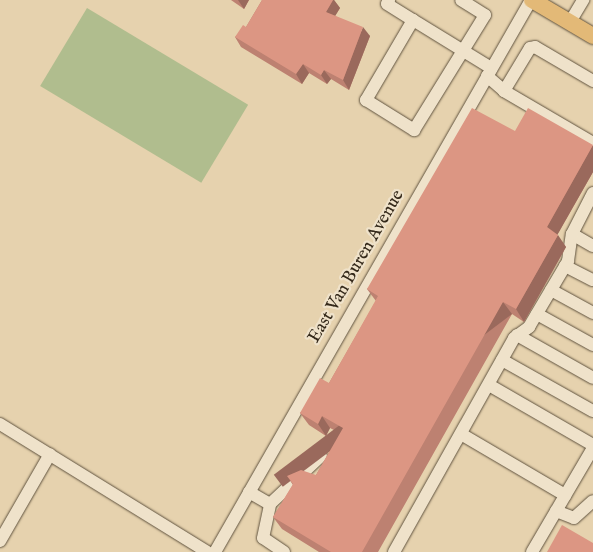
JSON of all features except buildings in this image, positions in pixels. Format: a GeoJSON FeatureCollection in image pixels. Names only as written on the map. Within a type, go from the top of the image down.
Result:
{"type":"FeatureCollection","features":[{"type":"Feature","properties":{"kind":"main road"},"geometry":{"type":"LineString","coordinates":[[531,0],[593,36]]}},
{"type":"Feature","properties":{"kind":"street"},"geometry":{"type":"LineString","coordinates":[[413,20],[366,100],[414,130],[485,15],[461,0]]}},
{"type":"Feature","properties":{"kind":"street","name":"East Van Buren Avenue"},"geometry":{"type":"LineString","coordinates":[[215,552],[531,0]]}},
{"type":"Feature","properties":{"kind":"street"},"geometry":{"type":"LineString","coordinates":[[570,22],[583,0]]}},
{"type":"Feature","properties":{"kind":"street"},"geometry":{"type":"LineString","coordinates":[[385,1],[464,51],[489,72],[504,91],[593,142]]}},
{"type":"Feature","properties":{"kind":"street"},"geometry":{"type":"LineString","coordinates":[[504,91],[530,48],[535,47],[593,81]]}},
{"type":"Feature","properties":{"kind":"street"},"geometry":{"type":"LineString","coordinates":[[394,552],[502,360],[517,335],[529,327],[565,266],[572,234],[589,210],[593,193]]}},
{"type":"Feature","properties":{"kind":"street"},"geometry":{"type":"LineString","coordinates":[[572,234],[593,246]]}},
{"type":"Feature","properties":{"kind":"street"},"geometry":{"type":"LineString","coordinates":[[565,266],[593,280]]}},
{"type":"Feature","properties":{"kind":"street"},"geometry":{"type":"LineString","coordinates":[[551,290],[593,313]]}},
{"type":"Feature","properties":{"kind":"street"},"geometry":{"type":"LineString","coordinates":[[537,314],[593,345]]}},
{"type":"Feature","properties":{"kind":"street"},"geometry":{"type":"LineString","coordinates":[[517,335],[593,378]]}},
{"type":"Feature","properties":{"kind":"street"},"geometry":{"type":"LineString","coordinates":[[502,360],[593,411]]}},
{"type":"Feature","properties":{"kind":"street"},"geometry":{"type":"LineString","coordinates":[[489,385],[593,446],[589,465],[565,495],[532,552]]}},
{"type":"Feature","properties":{"kind":"street"},"geometry":{"type":"LineString","coordinates":[[0,424],[207,552]]}},
{"type":"Feature","properties":{"kind":"street"},"geometry":{"type":"LineString","coordinates":[[461,434],[565,495]]}},
{"type":"Feature","properties":{"kind":"street"},"geometry":{"type":"LineString","coordinates":[[0,542],[50,454]]}},
{"type":"Feature","properties":{"kind":"street"},"geometry":{"type":"LineString","coordinates":[[284,552],[264,538],[270,504],[321,456]]}},
{"type":"Feature","properties":{"kind":"street"},"geometry":{"type":"LineString","coordinates":[[249,492],[270,504]]}},
{"type":"Feature","properties":{"kind":"street"},"geometry":{"type":"LineString","coordinates":[[556,510],[574,518],[593,501]]}},
{"type":"Feature","properties":{"kind":"green space"},"geometry":{"type":"Polygon","coordinates":[[[87,8],[248,105],[201,183],[40,86],[87,8]]]}}]}
